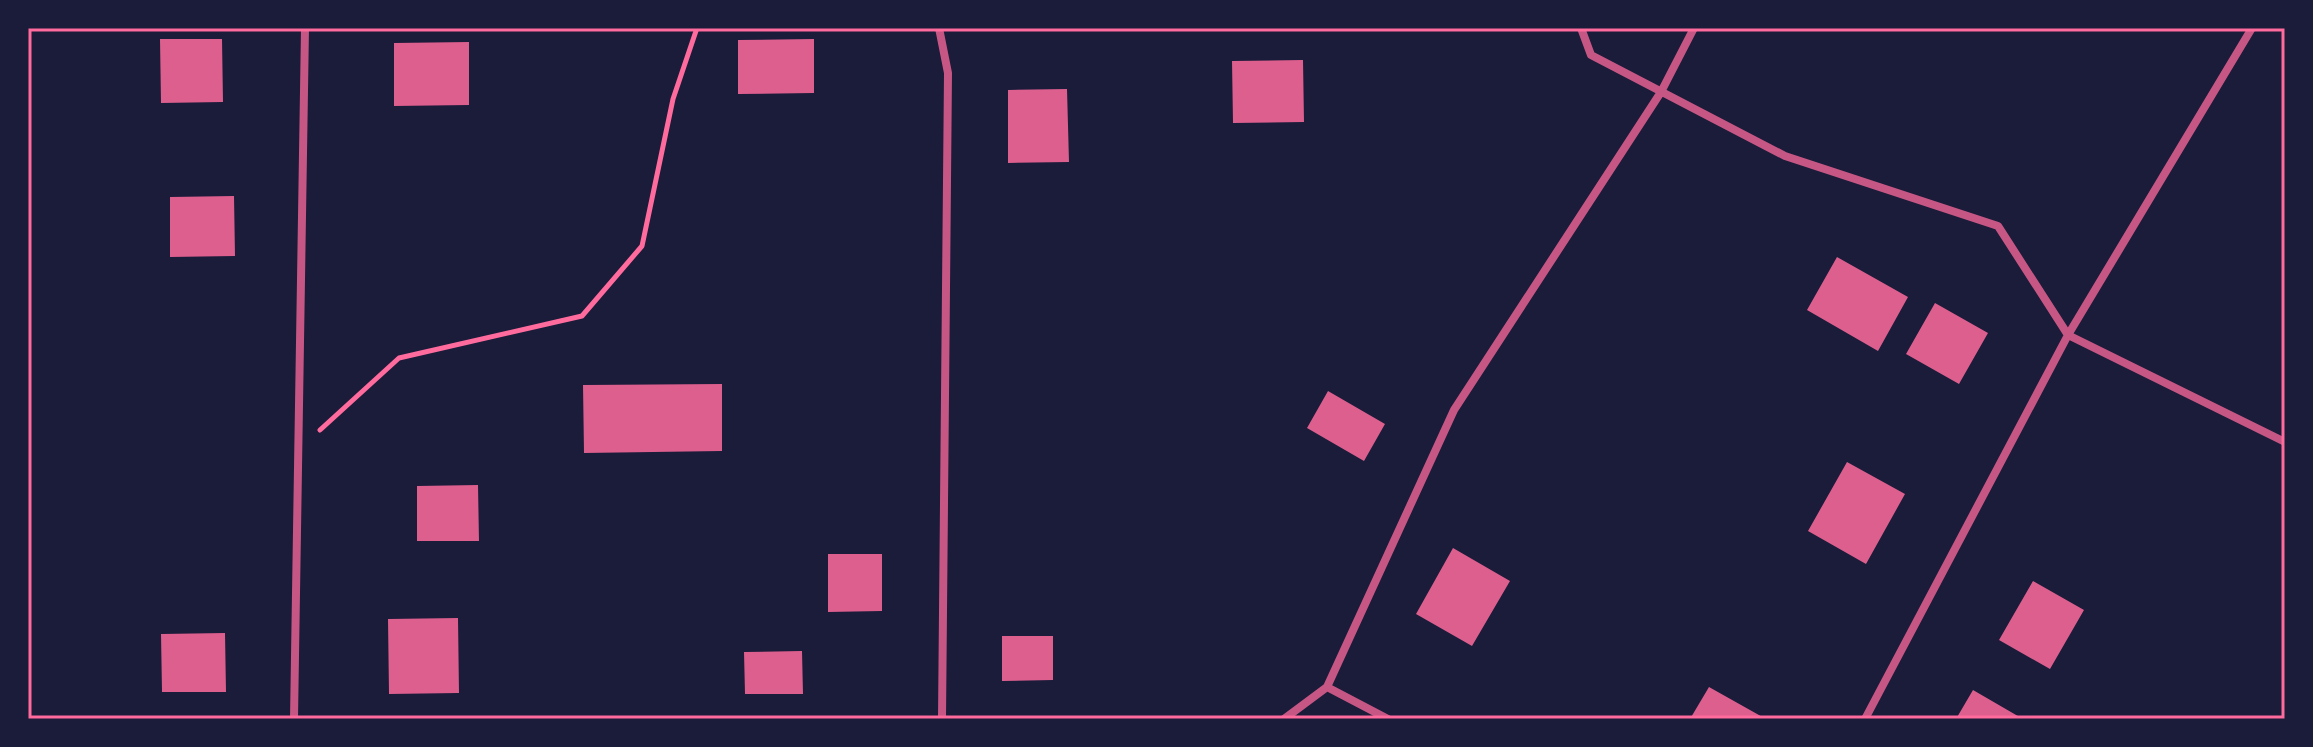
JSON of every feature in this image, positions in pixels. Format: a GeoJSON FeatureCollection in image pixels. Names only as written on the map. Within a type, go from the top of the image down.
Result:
{"type":"FeatureCollection","features":[{"type":"Feature","properties":{"kind":"street"},"geometry":{"type":"LineString","coordinates":[[294,719],[305,28]]}},
{"type":"Feature","properties":{"kind":"street"},"geometry":{"type":"LineString","coordinates":[[939,28],[948,73],[942,719]]}},
{"type":"Feature","properties":{"kind":"street"},"geometry":{"type":"LineString","coordinates":[[1581,28],[1591,55],[1785,156],[1998,226],[2068,335],[2285,442]]}},
{"type":"Feature","properties":{"kind":"street"},"geometry":{"type":"LineString","coordinates":[[1284,719],[1327,687],[1454,410],[1661,92],[1694,28]]}},
{"type":"Feature","properties":{"kind":"street"},"geometry":{"type":"LineString","coordinates":[[1865,719],[2068,335],[2252,28]]}},
{"type":"Feature","properties":{"kind":"street"},"geometry":{"type":"LineString","coordinates":[[1327,687],[1388,719]]}},
{"type":"Feature","properties":{"kind":"path"},"geometry":{"type":"LineString","coordinates":[[299,450],[399,358],[582,316],[642,246],[673,99],[697,28]]}},
{"type":"Feature","properties":{"kind":"building"},"geometry":{"type":"Polygon","coordinates":[[[160,39],[222,39],[223,102],[161,103],[160,39]]]}},
{"type":"Feature","properties":{"kind":"building"},"geometry":{"type":"Polygon","coordinates":[[[814,39],[814,93],[738,94],[738,40],[814,39]]]}},
{"type":"Feature","properties":{"kind":"building"},"geometry":{"type":"Polygon","coordinates":[[[469,42],[469,105],[394,106],[394,43],[469,42]]]}},
{"type":"Feature","properties":{"kind":"building"},"geometry":{"type":"Polygon","coordinates":[[[1303,60],[1304,122],[1233,123],[1232,61],[1303,60]]]}},
{"type":"Feature","properties":{"kind":"building"},"geometry":{"type":"Polygon","coordinates":[[[1067,89],[1069,162],[1008,163],[1008,90],[1067,89]]]}},
{"type":"Feature","properties":{"kind":"building"},"geometry":{"type":"Polygon","coordinates":[[[234,196],[235,256],[170,257],[170,197],[234,196]]]}},
{"type":"Feature","properties":{"kind":"building"},"geometry":{"type":"Polygon","coordinates":[[[1837,257],[1908,297],[1878,351],[1807,310],[1837,257]]]}},
{"type":"Feature","properties":{"kind":"building"},"geometry":{"type":"Polygon","coordinates":[[[1935,303],[1988,333],[1959,384],[1906,354],[1935,303]]]}},
{"type":"Feature","properties":{"kind":"building"},"geometry":{"type":"Polygon","coordinates":[[[722,384],[722,451],[584,453],[583,385],[722,384]]]}},
{"type":"Feature","properties":{"kind":"building"},"geometry":{"type":"Polygon","coordinates":[[[1328,391],[1385,424],[1364,461],[1307,428],[1328,391]]]}},
{"type":"Feature","properties":{"kind":"building"},"geometry":{"type":"Polygon","coordinates":[[[1847,462],[1905,494],[1866,564],[1808,531],[1847,462]]]}},
{"type":"Feature","properties":{"kind":"building"},"geometry":{"type":"Polygon","coordinates":[[[478,485],[479,541],[417,541],[417,486],[478,485]]]}},
{"type":"Feature","properties":{"kind":"building"},"geometry":{"type":"Polygon","coordinates":[[[1453,548],[1510,581],[1472,646],[1416,614],[1453,548]]]}},
{"type":"Feature","properties":{"kind":"building"},"geometry":{"type":"Polygon","coordinates":[[[828,554],[882,554],[882,611],[828,612],[828,554]]]}},
{"type":"Feature","properties":{"kind":"building"},"geometry":{"type":"Polygon","coordinates":[[[2033,581],[2084,610],[2050,669],[1999,640],[2033,581]]]}},
{"type":"Feature","properties":{"kind":"building"},"geometry":{"type":"Polygon","coordinates":[[[458,618],[459,693],[389,694],[388,619],[458,618]]]}},
{"type":"Feature","properties":{"kind":"building"},"geometry":{"type":"Polygon","coordinates":[[[225,633],[226,692],[162,692],[161,634],[225,633]]]}},
{"type":"Feature","properties":{"kind":"building"},"geometry":{"type":"Polygon","coordinates":[[[1002,636],[1053,636],[1053,680],[1002,681],[1002,636]]]}},
{"type":"Feature","properties":{"kind":"building"},"geometry":{"type":"Polygon","coordinates":[[[802,651],[803,694],[745,694],[744,652],[802,651]]]}},
{"type":"Feature","properties":{"kind":"building"},"geometry":{"type":"Polygon","coordinates":[[[1709,687],[1766,719],[1690,719],[1709,687]]]}},
{"type":"Feature","properties":{"kind":"building"},"geometry":{"type":"Polygon","coordinates":[[[1973,690],[2023,719],[1956,719],[1973,690]]]}}]}
